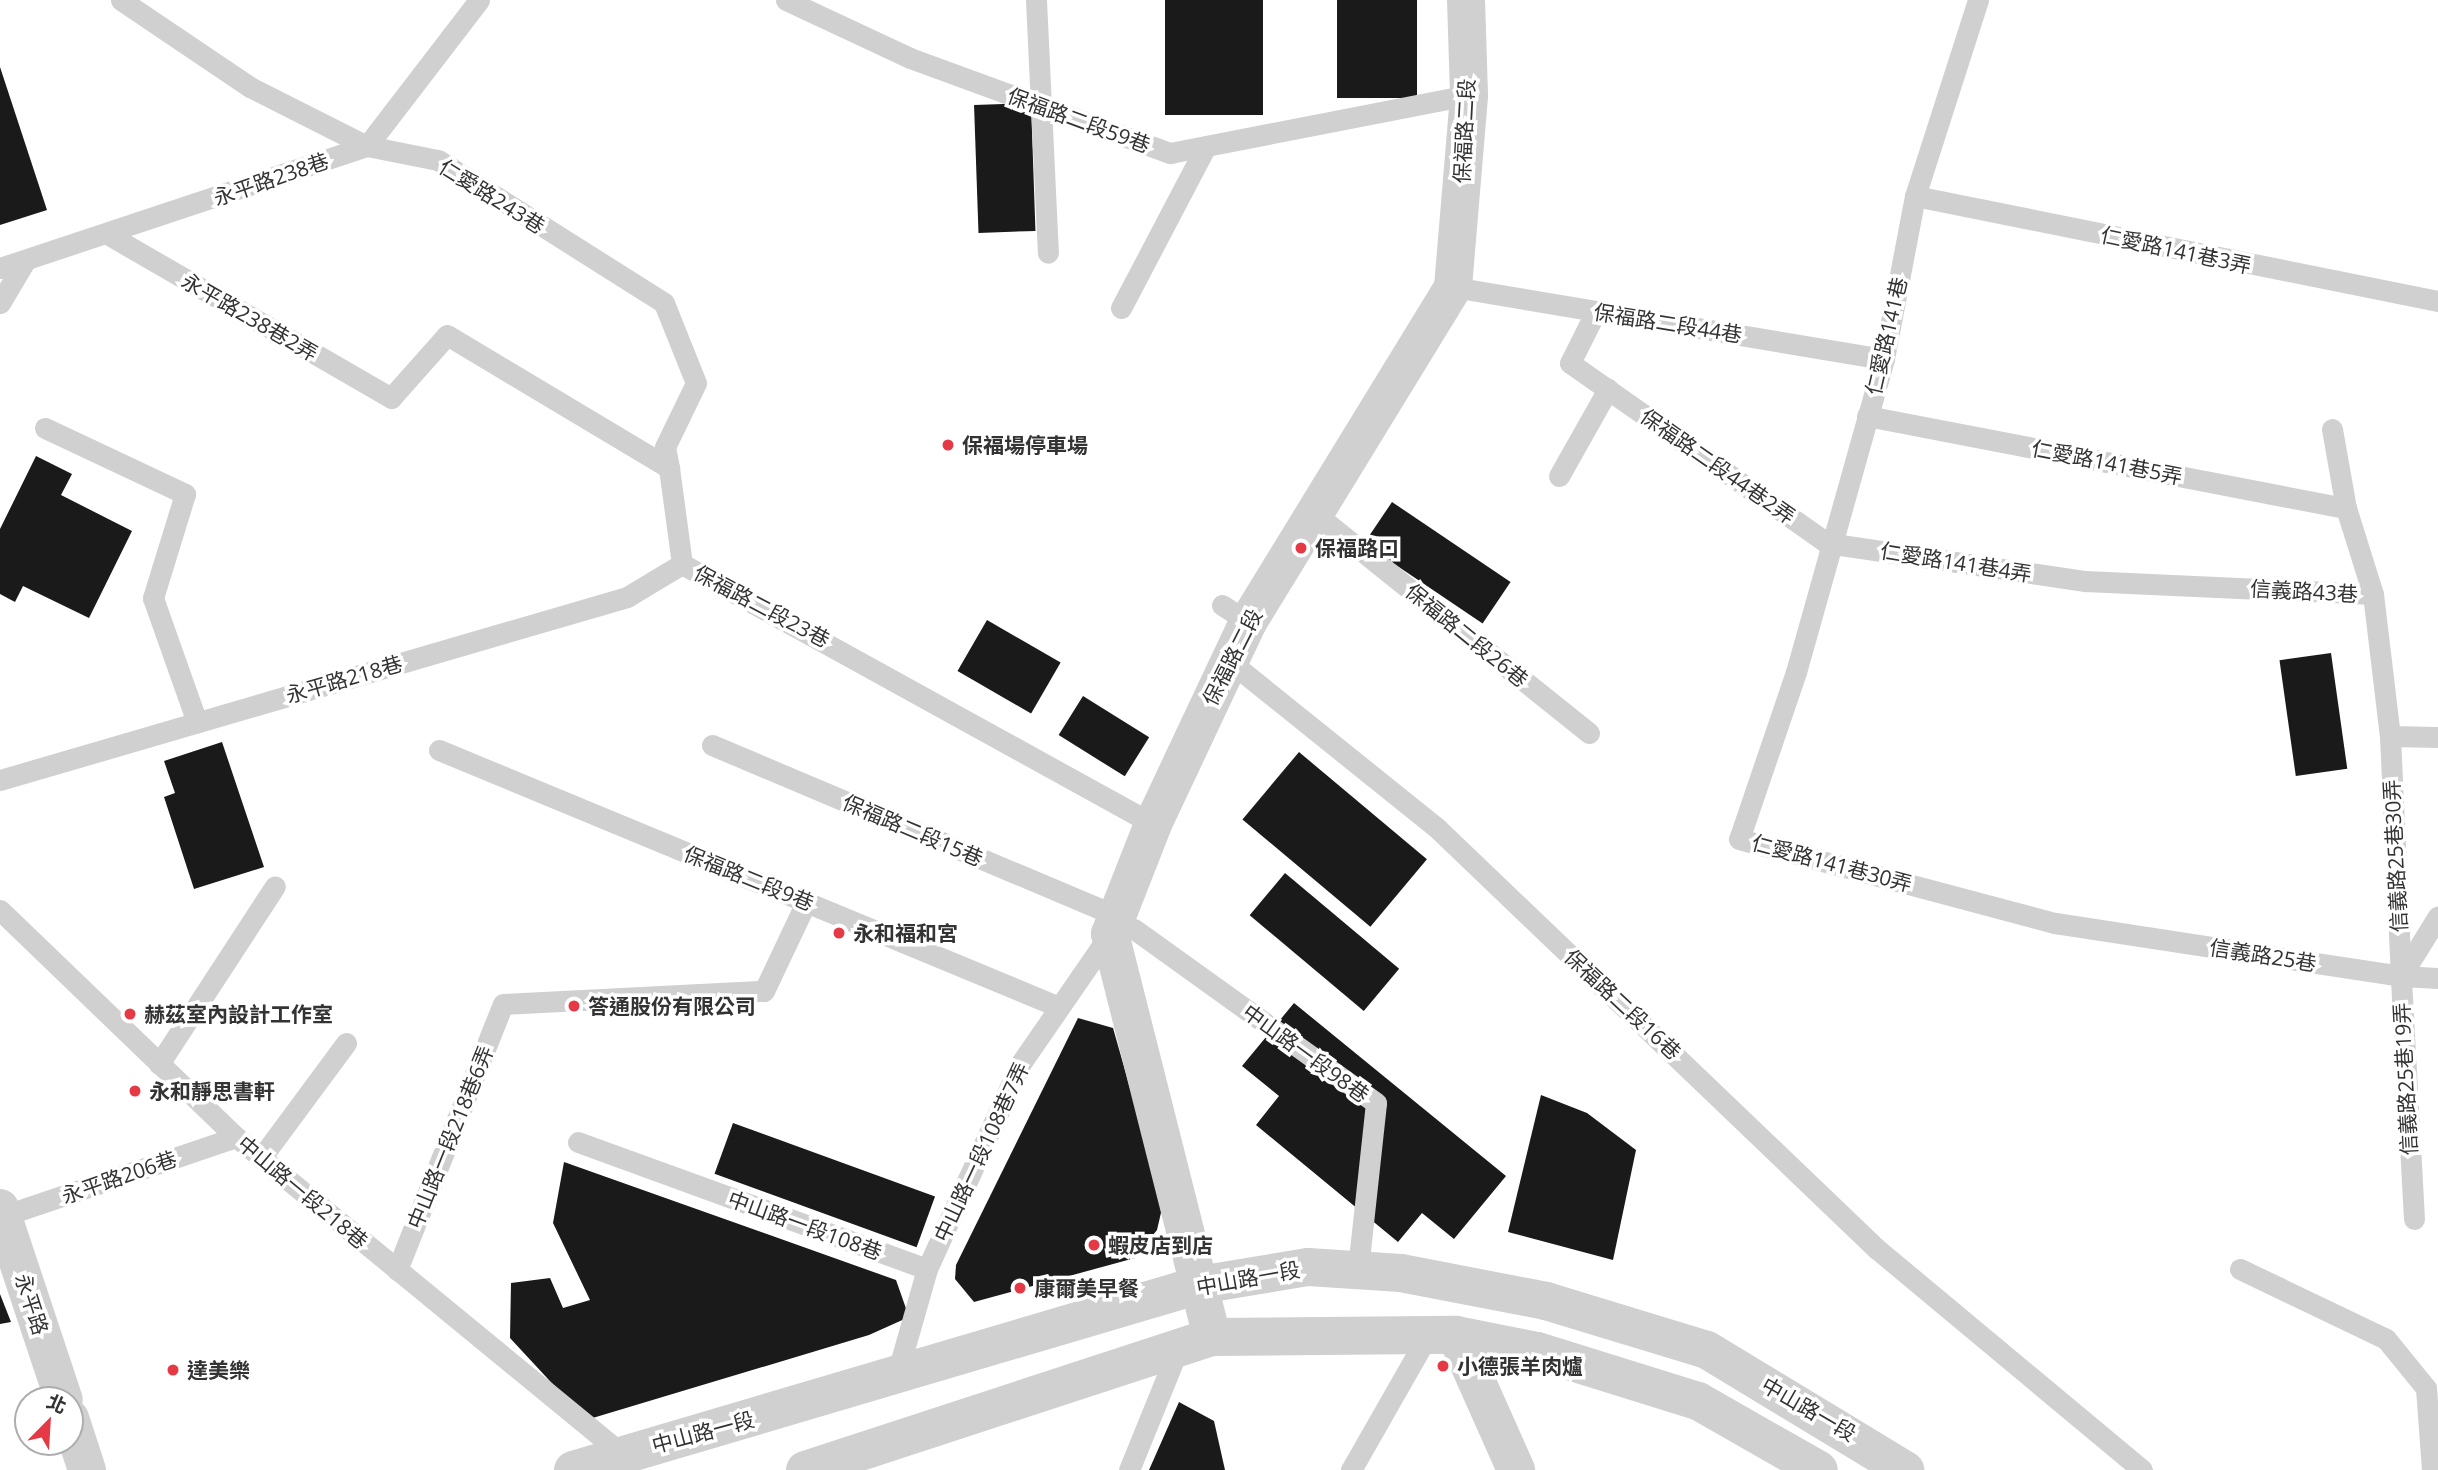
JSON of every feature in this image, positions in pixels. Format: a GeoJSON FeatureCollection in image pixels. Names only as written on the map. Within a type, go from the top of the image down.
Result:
{"type":"FeatureCollection","features":[{"type":"Feature","properties":{"kind":"street","name":"保福路二段"},"geometry":{"type":"LineString","coordinates":[[1120,926],[1153,824],[1228,660],[1235,614],[1312,511],[1453,287],[1469,95],[1466,0]]}},
{"type":"Feature","properties":{"kind":"street"},"geometry":{"type":"LineString","coordinates":[[1120,926],[1199,1285],[1196,1342]]}},
{"type":"Feature","properties":{"kind":"street","name":"永平路"},"geometry":{"type":"LineString","coordinates":[[1,1214],[59,1386]]}},
{"type":"Feature","properties":{"kind":"street","name":"中山路一段"},"geometry":{"type":"LineString","coordinates":[[573,1470],[896,1378],[1199,1285],[1308,1267],[1358,1270],[1546,1301],[1707,1350],[1905,1470]]}},
{"type":"Feature","properties":{"kind":"street"},"geometry":{"type":"LineString","coordinates":[[1442,1335],[1516,1470]]}},
{"type":"Feature","properties":{"kind":"street"},"geometry":{"type":"LineString","coordinates":[[805,1470],[869,1459],[1196,1342],[1442,1335],[1537,1351],[1698,1401],[1819,1470]]}},
{"type":"Feature","properties":{"kind":"lane","name":"仁愛路243巷"},"geometry":{"type":"LineString","coordinates":[[121,0],[250,87],[367,146],[438,160],[664,303],[696,383],[665,447],[669,468]]}},
{"type":"Feature","properties":{"kind":"lane"},"geometry":{"type":"LineString","coordinates":[[367,146],[479,0]]}},
{"type":"Feature","properties":{"kind":"lane","name":"保福路二段59巷"},"geometry":{"type":"LineString","coordinates":[[786,0],[818,7],[910,58],[1170,153],[1469,95]]}},
{"type":"Feature","properties":{"kind":"lane"},"geometry":{"type":"LineString","coordinates":[[1036,0],[1048,253]]}},
{"type":"Feature","properties":{"kind":"lane","name":"仁愛路141巷"},"geometry":{"type":"LineString","coordinates":[[1796,672],[1827,543],[1884,359],[1915,196],[1978,0]]}},
{"type":"Feature","properties":{"kind":"lane","name":"永平路238巷"},"geometry":{"type":"LineString","coordinates":[[0,268],[109,235],[367,146]]}},
{"type":"Feature","properties":{"kind":"lane"},"geometry":{"type":"LineString","coordinates":[[1121,308],[1206,146]]}},
{"type":"Feature","properties":{"kind":"lane","name":"仁愛路141巷3弄"},"geometry":{"type":"LineString","coordinates":[[1915,196],[2438,301]]}},
{"type":"Feature","properties":{"kind":"lane","name":"永平路238巷2弄"},"geometry":{"type":"LineString","coordinates":[[109,235],[391,398],[447,335],[669,468]]}},
{"type":"Feature","properties":{"kind":"lane"},"geometry":{"type":"LineString","coordinates":[[0,303],[25,261]]}},
{"type":"Feature","properties":{"kind":"lane","name":"保福路二段44巷"},"geometry":{"type":"LineString","coordinates":[[1453,287],[1884,359]]}},
{"type":"Feature","properties":{"kind":"lane","name":"保福路二段44巷2弄"},"geometry":{"type":"LineString","coordinates":[[1596,311],[1570,363],[1827,543]]}},
{"type":"Feature","properties":{"kind":"lane"},"geometry":{"type":"LineString","coordinates":[[1559,476],[1608,389]]}},
{"type":"Feature","properties":{"kind":"lane","name":"仁愛路141巷5弄"},"geometry":{"type":"LineString","coordinates":[[1867,416],[2346,508]]}},
{"type":"Feature","properties":{"kind":"lane"},"geometry":{"type":"LineString","coordinates":[[45,428],[185,494],[153,598],[197,722]]}},
{"type":"Feature","properties":{"kind":"lane"},"geometry":{"type":"LineString","coordinates":[[2332,429],[2346,508],[2373,594]]}},
{"type":"Feature","properties":{"kind":"lane","name":"保福路二段23巷"},"geometry":{"type":"LineString","coordinates":[[669,468],[681,564],[1153,824]]}},
{"type":"Feature","properties":{"kind":"lane","name":"保福路二段26巷"},"geometry":{"type":"LineString","coordinates":[[1312,511],[1589,733]]}},
{"type":"Feature","properties":{"kind":"lane","name":"仁愛路141巷4弄"},"geometry":{"type":"LineString","coordinates":[[1827,543],[2085,582]]}},
{"type":"Feature","properties":{"kind":"lane","name":"永平路218巷"},"geometry":{"type":"LineString","coordinates":[[0,780],[627,597],[681,564]]}},
{"type":"Feature","properties":{"kind":"lane","name":"信義路43巷"},"geometry":{"type":"LineString","coordinates":[[2085,582],[2373,594],[2390,736]]}},
{"type":"Feature","properties":{"kind":"lane","name":"保福路二段16巷"},"geometry":{"type":"LineString","coordinates":[[1228,660],[1437,828],[1877,1249],[2141,1470]]}},
{"type":"Feature","properties":{"kind":"lane","name":"仁愛路141巷30弄"},"geometry":{"type":"LineString","coordinates":[[1796,672],[1739,839],[2054,923]]}},
{"type":"Feature","properties":{"kind":"lane"},"geometry":{"type":"LineString","coordinates":[[2390,736],[2438,737]]}},
{"type":"Feature","properties":{"kind":"lane","name":"信義路25巷30弄"},"geometry":{"type":"LineString","coordinates":[[2390,736],[2401,976]]}},
{"type":"Feature","properties":{"kind":"lane","name":"保福路二段15巷"},"geometry":{"type":"LineString","coordinates":[[712,745],[1120,926]]}},
{"type":"Feature","properties":{"kind":"lane","name":"保福路二段9巷"},"geometry":{"type":"LineString","coordinates":[[439,750],[1059,1007]]}},
{"type":"Feature","properties":{"kind":"lane"},"geometry":{"type":"LineString","coordinates":[[159,1064],[275,886]]}},
{"type":"Feature","properties":{"kind":"lane","name":"中山路一段218巷6弄"},"geometry":{"type":"LineString","coordinates":[[397,1270],[503,1004],[764,991],[806,902]]}},
{"type":"Feature","properties":{"kind":"lane","name":"中山路一段218巷"},"geometry":{"type":"LineString","coordinates":[[0,910],[236,1137],[622,1454]]}},
{"type":"Feature","properties":{"kind":"lane"},"geometry":{"type":"LineString","coordinates":[[2401,976],[2438,916]]}},
{"type":"Feature","properties":{"kind":"lane","name":"信義路25巷"},"geometry":{"type":"LineString","coordinates":[[2054,923],[2401,976]]}},
{"type":"Feature","properties":{"kind":"lane","name":"中山路一段108巷7弄"},"geometry":{"type":"LineString","coordinates":[[927,1269],[1021,1063],[1120,926]]}},
{"type":"Feature","properties":{"kind":"lane","name":"中山路一段98巷"},"geometry":{"type":"LineString","coordinates":[[1120,926],[1376,1103],[1358,1270]]}},
{"type":"Feature","properties":{"kind":"lane","name":"信義路25巷19弄"},"geometry":{"type":"LineString","coordinates":[[2414,1219],[2401,976],[2438,978]]}},
{"type":"Feature","properties":{"kind":"lane"},"geometry":{"type":"LineString","coordinates":[[261,1158],[346,1044]]}},
{"type":"Feature","properties":{"kind":"lane","name":"永平路206巷"},"geometry":{"type":"LineString","coordinates":[[1,1214],[236,1137]]}},
{"type":"Feature","properties":{"kind":"lane","name":"中山路一段108巷"},"geometry":{"type":"LineString","coordinates":[[578,1142],[927,1269]]}},
{"type":"Feature","properties":{"kind":"lane"},"geometry":{"type":"LineString","coordinates":[[896,1378],[927,1269]]}},
{"type":"Feature","properties":{"kind":"lane"},"geometry":{"type":"LineString","coordinates":[[2240,1269],[2386,1339],[2426,1388],[2432,1470]]}},
{"type":"Feature","properties":{"kind":"lane"},"geometry":{"type":"LineString","coordinates":[[1351,1470],[1442,1335]]}},
{"type":"Feature","properties":{"kind":"lane"},"geometry":{"type":"LineString","coordinates":[[1129,1470],[1196,1342]]}},
{"type":"Feature","properties":{"kind":"building"},"geometry":{"type":"Polygon","coordinates":[[[1165,0],[1263,0],[1263,115],[1165,115],[1165,0]]]}},
{"type":"Feature","properties":{"kind":"building"},"geometry":{"type":"Polygon","coordinates":[[[1337,0],[1417,0],[1417,98],[1337,98],[1337,0]]]}},
{"type":"Feature","properties":{"kind":"building"},"geometry":{"type":"Polygon","coordinates":[[[0,67],[47,210],[0,225],[0,67]]]}},
{"type":"Feature","properties":{"kind":"building"},"geometry":{"type":"Polygon","coordinates":[[[1031,103],[1035,231],[979,233],[974,105],[1031,103]]]}},
{"type":"Feature","properties":{"kind":"building"},"geometry":{"type":"Polygon","coordinates":[[[36,456],[72,474],[61,495],[132,531],[89,618],[23,586],[15,602],[0,594],[0,529],[36,456]]]}},
{"type":"Feature","properties":{"kind":"building"},"geometry":{"type":"Polygon","coordinates":[[[1392,502],[1511,582],[1483,623],[1364,543],[1392,502]]]}},
{"type":"Feature","properties":{"kind":"building"},"geometry":{"type":"Polygon","coordinates":[[[987,620],[1061,662],[1031,714],[958,671],[987,620]]]}},
{"type":"Feature","properties":{"kind":"building"},"geometry":{"type":"Polygon","coordinates":[[[2331,653],[2347,769],[2296,776],[2280,660],[2331,653]]]}},
{"type":"Feature","properties":{"kind":"building"},"geometry":{"type":"Polygon","coordinates":[[[1083,696],[1149,737],[1125,776],[1059,735],[1083,696]]]}},
{"type":"Feature","properties":{"kind":"building"},"geometry":{"type":"Polygon","coordinates":[[[222,742],[264,867],[194,889],[164,797],[175,793],[164,761],[222,742]]]}},
{"type":"Feature","properties":{"kind":"building"},"geometry":{"type":"Polygon","coordinates":[[[1299,752],[1427,859],[1370,927],[1242,819],[1299,752]]]}},
{"type":"Feature","properties":{"kind":"building"},"geometry":{"type":"Polygon","coordinates":[[[1285,873],[1399,969],[1364,1011],[1250,915],[1285,873]]]}},
{"type":"Feature","properties":{"kind":"building"},"geometry":{"type":"Polygon","coordinates":[[[1294,1003],[1506,1176],[1454,1239],[1422,1213],[1398,1242],[1256,1125],[1279,1096],[1242,1066],[1294,1003]]]}},
{"type":"Feature","properties":{"kind":"building"},"geometry":{"type":"Polygon","coordinates":[[[1078,1018],[1113,1028],[1163,1204],[1157,1230],[1135,1258],[974,1302],[955,1279],[956,1265],[1078,1018]]]}},
{"type":"Feature","properties":{"kind":"building"},"geometry":{"type":"Polygon","coordinates":[[[1541,1095],[1587,1113],[1636,1150],[1613,1260],[1508,1232],[1541,1095]]]}},
{"type":"Feature","properties":{"kind":"building"},"geometry":{"type":"Polygon","coordinates":[[[733,1123],[935,1197],[917,1247],[715,1174],[733,1123]]]}},
{"type":"Feature","properties":{"kind":"building"},"geometry":{"type":"Polygon","coordinates":[[[564,1162],[896,1280],[909,1317],[869,1335],[586,1420],[510,1338],[511,1283],[550,1278],[563,1308],[590,1300],[553,1223],[564,1162]]]}},
{"type":"Feature","properties":{"kind":"building"},"geometry":{"type":"Polygon","coordinates":[[[0,1294],[11,1322],[0,1324],[0,1294]]]}},
{"type":"Feature","properties":{"kind":"building"},"geometry":{"type":"Polygon","coordinates":[[[1179,1402],[1214,1421],[1225,1470],[1149,1470],[1179,1402]]]}},
{"type":"Feature","properties":{"kind":"place","name":"保福場停車場"},"geometry":{"type":"Point","coordinates":[948,445]}},
{"type":"Feature","properties":{"kind":"place","name":"保福路口"},"geometry":{"type":"Point","coordinates":[1301,548]}},
{"type":"Feature","properties":{"kind":"place","name":"永和福和宮"},"geometry":{"type":"Point","coordinates":[839,933]}},
{"type":"Feature","properties":{"kind":"place","name":"答通股份有限公司"},"geometry":{"type":"Point","coordinates":[574,1006]}},
{"type":"Feature","properties":{"kind":"place","name":"赫茲室內設計工作室"},"geometry":{"type":"Point","coordinates":[130,1014]}},
{"type":"Feature","properties":{"kind":"place","name":"永和靜思書軒"},"geometry":{"type":"Point","coordinates":[135,1091]}},
{"type":"Feature","properties":{"kind":"place","name":"蝦皮店到店"},"geometry":{"type":"Point","coordinates":[1094,1245]}},
{"type":"Feature","properties":{"kind":"place","name":"康爾美早餐"},"geometry":{"type":"Point","coordinates":[1020,1288]}},
{"type":"Feature","properties":{"kind":"place","name":"小德張羊肉爐"},"geometry":{"type":"Point","coordinates":[1443,1366]}},
{"type":"Feature","properties":{"kind":"place","name":"達美樂"},"geometry":{"type":"Point","coordinates":[173,1370]}}]}
